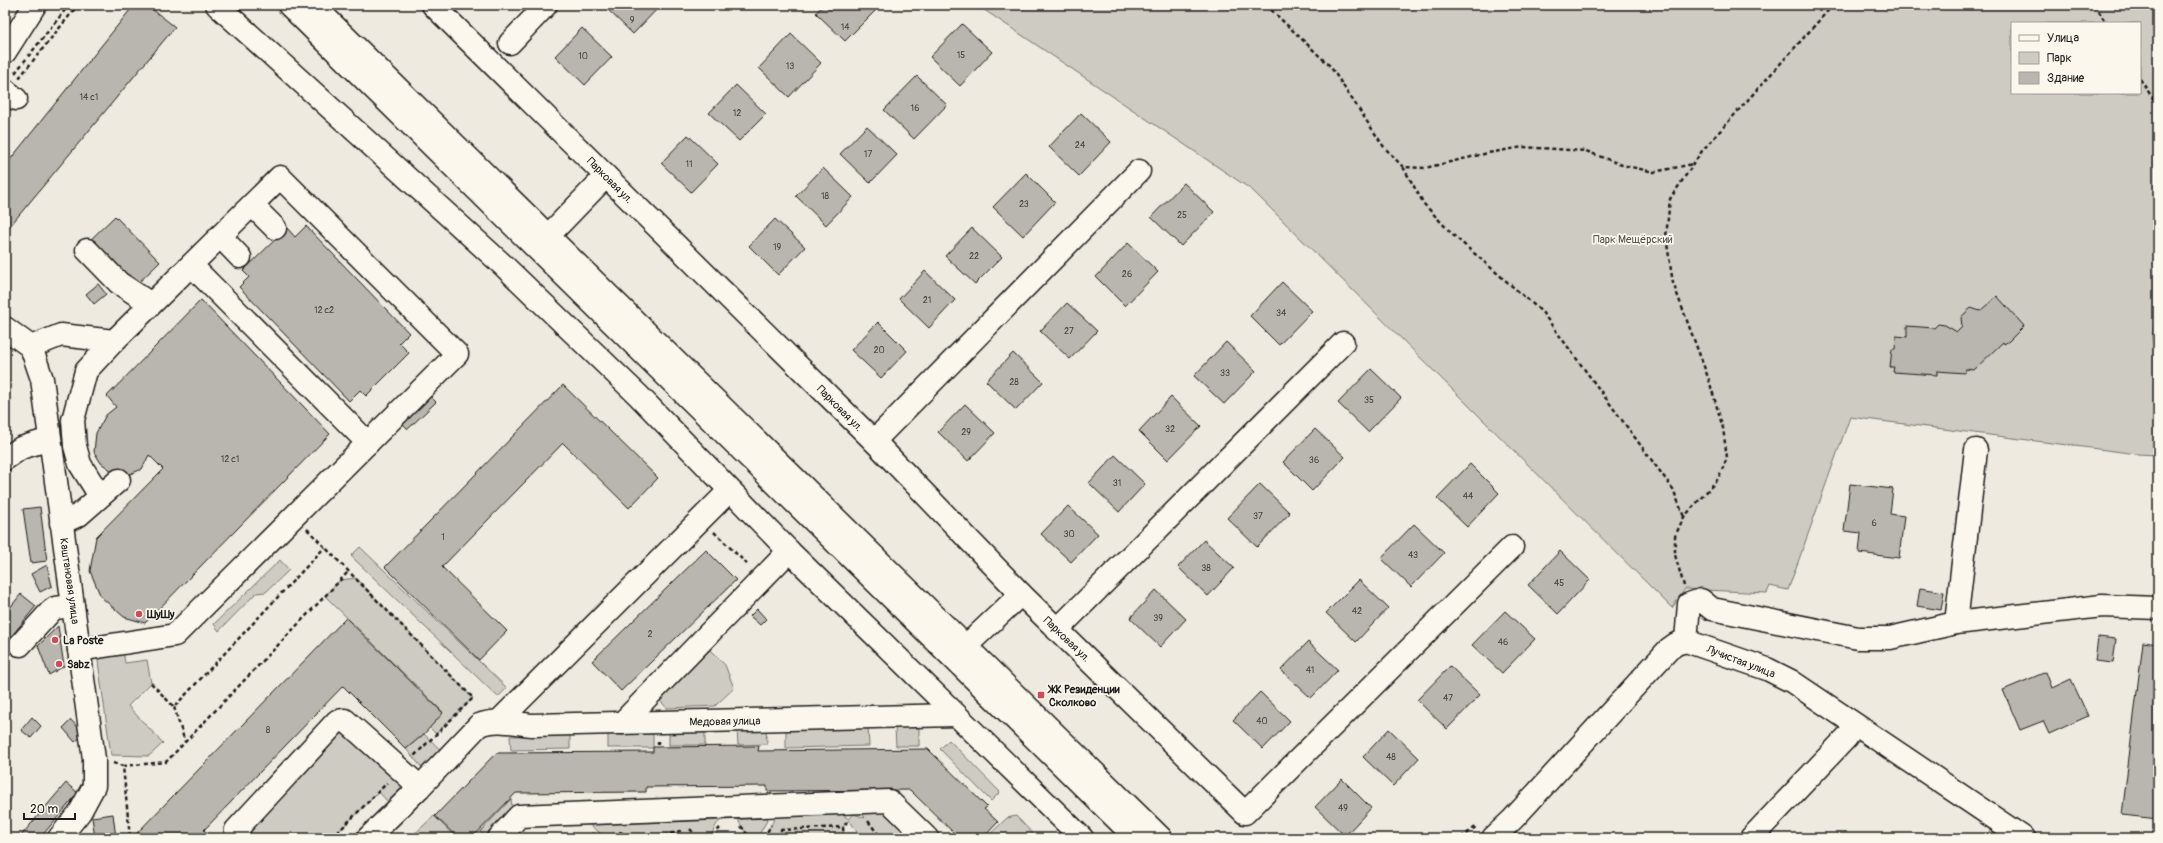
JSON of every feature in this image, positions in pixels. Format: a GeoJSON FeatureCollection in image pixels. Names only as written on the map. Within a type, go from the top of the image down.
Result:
{"type":"FeatureCollection","features":[{"type":"Feature","properties":{"kind":"street"},"geometry":{"type":"LineString","coordinates":[[5,52],[34,5]]}},
{"type":"Feature","properties":{"kind":"street"},"geometry":{"type":"LineString","coordinates":[[217,5],[503,265],[638,395],[729,491],[789,551],[1082,838]]}},
{"type":"Feature","properties":{"kind":"street"},"geometry":{"type":"LineString","coordinates":[[289,5],[1136,838]]}},
{"type":"Feature","properties":{"kind":"street"},"geometry":{"type":"LineString","coordinates":[[313,5],[549,235],[1161,838]]}},
{"type":"Feature","properties":{"kind":"street","name":"Парковая ул."},"geometry":{"type":"LineString","coordinates":[[433,5],[874,442],[1057,630],[1245,813],[1512,547]]}},
{"type":"Feature","properties":{"kind":"street"},"geometry":{"type":"LineString","coordinates":[[510,43],[546,5]]}},
{"type":"Feature","properties":{"kind":"street"},"geometry":{"type":"LineString","coordinates":[[874,442],[1139,171]]}},
{"type":"Feature","properties":{"kind":"street"},"geometry":{"type":"LineString","coordinates":[[549,235],[606,176]]}},
{"type":"Feature","properties":{"kind":"street"},"geometry":{"type":"LineString","coordinates":[[79,650],[175,635],[458,354],[280,177],[114,341],[86,371],[73,420],[75,446],[80,464],[100,496]]}},
{"type":"Feature","properties":{"kind":"street"},"geometry":{"type":"LineString","coordinates":[[252,204],[275,228]]}},
{"type":"Feature","properties":{"kind":"street"},"geometry":{"type":"LineString","coordinates":[[220,236],[240,257]]}},
{"type":"Feature","properties":{"kind":"street"},"geometry":{"type":"LineString","coordinates":[[87,250],[119,283],[152,304]]}},
{"type":"Feature","properties":{"kind":"street"},"geometry":{"type":"LineString","coordinates":[[191,265],[368,443]]}},
{"type":"Feature","properties":{"kind":"street"},"geometry":{"type":"LineString","coordinates":[[5,328],[31,347],[61,335],[114,341]]}},
{"type":"Feature","properties":{"kind":"street"},"geometry":{"type":"LineString","coordinates":[[1057,630],[1343,343]]}},
{"type":"Feature","properties":{"kind":"street","name":"Каштановая улица"},"geometry":{"type":"LineString","coordinates":[[31,347],[42,379],[94,759],[94,786],[80,812],[59,838]]}},
{"type":"Feature","properties":{"kind":"street"},"geometry":{"type":"LineString","coordinates":[[5,459],[21,448],[50,439]]}},
{"type":"Feature","properties":{"kind":"street"},"geometry":{"type":"LineString","coordinates":[[1956,623],[1976,450]]}},
{"type":"Feature","properties":{"kind":"street"},"geometry":{"type":"LineString","coordinates":[[62,523],[79,515],[119,480]]}},
{"type":"Feature","properties":{"kind":"street"},"geometry":{"type":"LineString","coordinates":[[372,836],[479,725],[493,721],[729,491]]}},
{"type":"Feature","properties":{"kind":"street"},"geometry":{"type":"LineString","coordinates":[[622,723],[789,551]]}},
{"type":"Feature","properties":{"kind":"street"},"geometry":{"type":"LineString","coordinates":[[966,646],[1021,594]]}},
{"type":"Feature","properties":{"kind":"street"},"geometry":{"type":"LineString","coordinates":[[1493,838],[1519,814],[1669,649],[1676,644],[1686,641],[1689,604],[1701,600],[1712,609],[1858,638],[1890,638],[1956,623],[2102,606],[2158,608]]}},
{"type":"Feature","properties":{"kind":"street"},"geometry":{"type":"LineString","coordinates":[[20,645],[55,608],[73,606]]}},
{"type":"Feature","properties":{"kind":"street","name":"Лучистая улица"},"geometry":{"type":"LineString","coordinates":[[1686,641],[1767,669],[1790,681],[2024,838]]}},
{"type":"Feature","properties":{"kind":"street","name":"Медовая улица"},"geometry":{"type":"LineString","coordinates":[[493,721],[532,725],[956,716]]}},
{"type":"Feature","properties":{"kind":"street"},"geometry":{"type":"LineString","coordinates":[[240,838],[236,830],[337,721],[345,720],[420,787]]}},
{"type":"Feature","properties":{"kind":"street"},"geometry":{"type":"LineString","coordinates":[[1751,838],[1847,737]]}},
{"type":"Feature","properties":{"kind":"street"},"geometry":{"type":"LineString","coordinates":[[499,838],[519,816],[889,801],[927,838]]}},
{"type":"Feature","properties":{"kind":"path"},"geometry":{"type":"LineString","coordinates":[[5,9],[7,5]]}},
{"type":"Feature","properties":{"kind":"path"},"geometry":{"type":"LineString","coordinates":[[9,93],[12,77],[69,5]]}},
{"type":"Feature","properties":{"kind":"path"},"geometry":{"type":"LineString","coordinates":[[9,93],[78,5]]}},
{"type":"Feature","properties":{"kind":"path"},"geometry":{"type":"LineString","coordinates":[[1266,5],[1330,66],[1384,147],[1404,167],[1424,204],[1453,235],[1542,312],[1673,489],[1684,517]]}},
{"type":"Feature","properties":{"kind":"path"},"geometry":{"type":"LineString","coordinates":[[1689,604],[1675,555],[1675,536],[1684,517],[1718,479],[1727,458],[1723,428],[1709,380],[1673,283],[1666,237],[1670,199],[1693,164],[1749,97],[1833,5]]}},
{"type":"Feature","properties":{"kind":"path"},"geometry":{"type":"LineString","coordinates":[[2095,5],[2105,22]]}},
{"type":"Feature","properties":{"kind":"path"},"geometry":{"type":"LineString","coordinates":[[2141,80],[2158,106]]}},
{"type":"Feature","properties":{"kind":"path"},"geometry":{"type":"LineString","coordinates":[[1404,167],[1425,168],[1488,153],[1523,147],[1586,151],[1622,165],[1654,172],[1693,164]]}},
{"type":"Feature","properties":{"kind":"path"},"geometry":{"type":"LineString","coordinates":[[294,516],[473,698]]}},
{"type":"Feature","properties":{"kind":"path"},"geometry":{"type":"LineString","coordinates":[[711,529],[751,568]]}},
{"type":"Feature","properties":{"kind":"path"},"geometry":{"type":"LineString","coordinates":[[174,707],[325,547]]}},
{"type":"Feature","properties":{"kind":"path"},"geometry":{"type":"LineString","coordinates":[[94,759],[123,766],[166,762],[349,571]]}},
{"type":"Feature","properties":{"kind":"path"},"geometry":{"type":"LineString","coordinates":[[151,683],[174,707],[185,742]]}},
{"type":"Feature","properties":{"kind":"path"},"geometry":{"type":"LineString","coordinates":[[123,766],[130,838]]}},
{"type":"Feature","properties":{"kind":"path"},"geometry":{"type":"LineString","coordinates":[[865,818],[881,838]]}},
{"type":"Feature","properties":{"kind":"path"},"geometry":{"type":"LineString","coordinates":[[782,838],[781,830],[843,827]]}},
{"type":"Feature","properties":{"kind":"path"},"geometry":{"type":"LineString","coordinates":[[657,838],[674,832],[691,829]]}},
{"type":"Feature","properties":{"kind":"green space","name":"Парк Мещёрский"},"geometry":{"type":"Polygon","coordinates":[[[977,5],[2158,5],[2158,299],[2152,338],[2158,366],[2158,455],[2137,454],[1850,417],[1788,590],[1770,586],[1767,593],[1685,589],[1672,608],[1252,190],[977,5]]]}},
{"type":"Feature","properties":{"kind":"green space"},"geometry":{"type":"Polygon","coordinates":[[[360,547],[507,688],[498,697],[351,556],[360,547]]]}},
{"type":"Feature","properties":{"kind":"green space"},"geometry":{"type":"Polygon","coordinates":[[[280,560],[289,570],[266,592],[256,593],[219,631],[214,624],[280,560]]]}},
{"type":"Feature","properties":{"kind":"green space"},"geometry":{"type":"Polygon","coordinates":[[[356,578],[473,698],[436,734],[429,727],[443,712],[325,596],[340,580],[356,578]]]}},
{"type":"Feature","properties":{"kind":"green space"},"geometry":{"type":"Polygon","coordinates":[[[122,644],[125,663],[147,660],[151,683],[128,706],[163,743],[149,756],[111,755],[96,647],[122,644]]]}},
{"type":"Feature","properties":{"kind":"green space"},"geometry":{"type":"Polygon","coordinates":[[[710,650],[725,665],[734,688],[715,706],[667,708],[660,701],[710,650]]]}},
{"type":"Feature","properties":{"kind":"green space"},"geometry":{"type":"Polygon","coordinates":[[[340,726],[400,770],[407,800],[396,811],[379,792],[332,838],[256,838],[250,832],[249,823],[340,726]]]}},
{"type":"Feature","properties":{"kind":"green space"},"geometry":{"type":"Polygon","coordinates":[[[919,726],[919,746],[896,746],[895,727],[919,726]]]}},
{"type":"Feature","properties":{"kind":"green space"},"geometry":{"type":"Polygon","coordinates":[[[868,727],[869,746],[786,748],[786,729],[868,727]]]}},
{"type":"Feature","properties":{"kind":"green space"},"geometry":{"type":"Polygon","coordinates":[[[766,728],[767,744],[738,745],[737,729],[766,728]]]}},
{"type":"Feature","properties":{"kind":"green space"},"geometry":{"type":"Polygon","coordinates":[[[669,729],[705,729],[705,745],[669,745],[669,729]]]}},
{"type":"Feature","properties":{"kind":"green space"},"geometry":{"type":"Polygon","coordinates":[[[424,734],[448,757],[430,777],[406,749],[424,734]]]}},
{"type":"Feature","properties":{"kind":"green space"},"geometry":{"type":"Polygon","coordinates":[[[608,734],[653,734],[653,748],[608,748],[608,734]]]}},
{"type":"Feature","properties":{"kind":"green space"},"geometry":{"type":"Polygon","coordinates":[[[570,735],[570,749],[511,750],[510,736],[570,735]]]}},
{"type":"Feature","properties":{"kind":"green space"},"geometry":{"type":"Polygon","coordinates":[[[949,740],[1000,792],[991,801],[940,749],[949,740]]]}},
{"type":"Feature","properties":{"kind":"green space"},"geometry":{"type":"Polygon","coordinates":[[[511,799],[513,813],[487,838],[480,832],[511,799]]]}},
{"type":"Feature","properties":{"kind":"green space"},"geometry":{"type":"Polygon","coordinates":[[[889,801],[927,838],[862,838],[849,820],[843,827],[844,838],[764,838],[777,814],[838,812],[849,819],[854,814],[865,818],[856,802],[889,801]]]}},
{"type":"Feature","properties":{"kind":"green space"},"geometry":{"type":"Polygon","coordinates":[[[653,810],[764,813],[768,819],[757,838],[744,838],[747,835],[739,822],[739,817],[722,820],[719,822],[710,838],[607,838],[588,824],[645,822],[653,810]]]}},
{"type":"Feature","properties":{"kind":"green space"},"geometry":{"type":"Polygon","coordinates":[[[434,816],[456,838],[410,838],[434,816]]]}},
{"type":"Feature","properties":{"kind":"green space"},"geometry":{"type":"Polygon","coordinates":[[[1016,816],[1037,838],[986,838],[1007,818],[1016,816]]]}},
{"type":"Feature","properties":{"kind":"building"},"geometry":{"type":"Polygon","coordinates":[[[134,5],[147,5],[175,27],[5,232],[5,166],[134,5]]]}},
{"type":"Feature","properties":{"kind":"building"},"geometry":{"type":"Polygon","coordinates":[[[603,5],[658,5],[660,6],[633,34],[603,5]]]}},
{"type":"Feature","properties":{"kind":"building"},"geometry":{"type":"Polygon","coordinates":[[[823,5],[875,5],[878,8],[845,41],[816,13],[823,5]]]}},
{"type":"Feature","properties":{"kind":"building"},"geometry":{"type":"Polygon","coordinates":[[[962,24],[992,52],[960,86],[930,57],[962,24]]]}},
{"type":"Feature","properties":{"kind":"building"},"geometry":{"type":"Polygon","coordinates":[[[582,28],[612,57],[585,85],[555,56],[582,28]]]}},
{"type":"Feature","properties":{"kind":"building"},"geometry":{"type":"Polygon","coordinates":[[[791,34],[821,63],[789,97],[759,68],[791,34]]]}},
{"type":"Feature","properties":{"kind":"building"},"geometry":{"type":"Polygon","coordinates":[[[917,76],[947,105],[914,139],[884,110],[917,76]]]}},
{"type":"Feature","properties":{"kind":"building"},"geometry":{"type":"Polygon","coordinates":[[[736,85],[766,114],[739,141],[709,113],[736,85]]]}},
{"type":"Feature","properties":{"kind":"building"},"geometry":{"type":"Polygon","coordinates":[[[1081,113],[1111,142],[1079,176],[1049,147],[1081,113]]]}},
{"type":"Feature","properties":{"kind":"building"},"geometry":{"type":"Polygon","coordinates":[[[867,126],[897,155],[870,183],[840,154],[867,126]]]}},
{"type":"Feature","properties":{"kind":"building"},"geometry":{"type":"Polygon","coordinates":[[[688,135],[718,164],[691,192],[661,163],[688,135]]]}},
{"type":"Feature","properties":{"kind":"building"},"geometry":{"type":"Polygon","coordinates":[[[823,168],[853,197],[826,225],[796,196],[823,168]]]}},
{"type":"Feature","properties":{"kind":"building"},"geometry":{"type":"Polygon","coordinates":[[[1026,173],[1055,202],[1023,236],[993,207],[1026,173]]]}},
{"type":"Feature","properties":{"kind":"building"},"geometry":{"type":"Polygon","coordinates":[[[1184,183],[1214,212],[1181,246],[1151,217],[1184,183]]]}},
{"type":"Feature","properties":{"kind":"building"},"geometry":{"type":"Polygon","coordinates":[[[115,216],[160,262],[133,288],[88,242],[115,216]]]}},
{"type":"Feature","properties":{"kind":"building"},"geometry":{"type":"Polygon","coordinates":[[[775,219],[805,247],[778,275],[749,246],[775,219]]]}},
{"type":"Feature","properties":{"kind":"building"},"geometry":{"type":"Polygon","coordinates":[[[306,226],[409,333],[399,343],[409,353],[366,396],[360,390],[349,401],[239,287],[249,277],[243,271],[287,228],[295,237],[306,226]]]}},
{"type":"Feature","properties":{"kind":"building"},"geometry":{"type":"Polygon","coordinates":[[[972,228],[1002,257],[975,284],[945,256],[972,228]]]}},
{"type":"Feature","properties":{"kind":"building"},"geometry":{"type":"Polygon","coordinates":[[[1128,243],[1158,272],[1125,306],[1096,277],[1128,243]]]}},
{"type":"Feature","properties":{"kind":"building"},"geometry":{"type":"Polygon","coordinates":[[[925,271],[955,300],[929,328],[899,299],[925,271]]]}},
{"type":"Feature","properties":{"kind":"building"},"geometry":{"type":"Polygon","coordinates":[[[1282,282],[1312,311],[1279,345],[1250,316],[1282,282]]]}},
{"type":"Feature","properties":{"kind":"building"},"geometry":{"type":"Polygon","coordinates":[[[98,284],[106,294],[94,304],[86,294],[98,284]]]}},
{"type":"Feature","properties":{"kind":"building"},"geometry":{"type":"Polygon","coordinates":[[[1997,296],[2024,326],[2009,341],[2004,344],[2003,342],[1974,370],[1965,369],[1965,373],[1937,371],[1937,375],[1893,372],[1894,367],[1890,367],[1892,349],[1895,349],[1896,336],[1907,337],[1907,326],[1934,328],[1938,324],[1945,325],[1957,332],[1962,327],[1961,317],[1971,308],[1980,311],[1997,296]]]}},
{"type":"Feature","properties":{"kind":"building"},"geometry":{"type":"Polygon","coordinates":[[[201,300],[330,434],[145,623],[124,617],[101,597],[90,571],[96,537],[163,469],[149,455],[142,469],[130,474],[116,474],[101,463],[94,452],[96,433],[106,415],[116,407],[107,396],[201,300]]]}},
{"type":"Feature","properties":{"kind":"building"},"geometry":{"type":"Polygon","coordinates":[[[1067,303],[1097,331],[1070,359],[1040,331],[1067,303]]]}},
{"type":"Feature","properties":{"kind":"building"},"geometry":{"type":"Polygon","coordinates":[[[878,322],[907,351],[881,378],[851,350],[878,322]]]}},
{"type":"Feature","properties":{"kind":"building"},"geometry":{"type":"Polygon","coordinates":[[[1226,342],[1256,371],[1224,404],[1194,376],[1226,342]]]}},
{"type":"Feature","properties":{"kind":"building"},"geometry":{"type":"Polygon","coordinates":[[[1013,353],[1043,382],[1016,410],[986,381],[1013,353]]]}},
{"type":"Feature","properties":{"kind":"building"},"geometry":{"type":"Polygon","coordinates":[[[1371,369],[1401,398],[1368,432],[1338,403],[1371,369]]]}},
{"type":"Feature","properties":{"kind":"building"},"geometry":{"type":"Polygon","coordinates":[[[563,385],[658,478],[629,508],[563,443],[442,567],[507,631],[479,660],[385,567],[563,385]]]}},
{"type":"Feature","properties":{"kind":"building"},"geometry":{"type":"Polygon","coordinates":[[[425,391],[436,402],[408,429],[398,419],[425,391]]]}},
{"type":"Feature","properties":{"kind":"building"},"geometry":{"type":"Polygon","coordinates":[[[1171,397],[1201,426],[1168,460],[1139,431],[1171,397]]]}},
{"type":"Feature","properties":{"kind":"building"},"geometry":{"type":"Polygon","coordinates":[[[965,404],[995,433],[968,461],[938,432],[965,404]]]}},
{"type":"Feature","properties":{"kind":"building"},"geometry":{"type":"Polygon","coordinates":[[[1315,429],[1345,457],[1312,491],[1283,462],[1315,429]]]}},
{"type":"Feature","properties":{"kind":"building"},"geometry":{"type":"Polygon","coordinates":[[[1115,455],[1145,484],[1119,512],[1089,483],[1115,455]]]}},
{"type":"Feature","properties":{"kind":"building"},"geometry":{"type":"Polygon","coordinates":[[[1470,464],[1499,493],[1467,527],[1437,498],[1470,464]]]}},
{"type":"Feature","properties":{"kind":"building"},"geometry":{"type":"Polygon","coordinates":[[[1260,484],[1290,513],[1257,547],[1227,518],[1260,484]]]}},
{"type":"Feature","properties":{"kind":"building"},"geometry":{"type":"Polygon","coordinates":[[[1850,484],[1893,489],[1890,514],[1904,516],[1899,558],[1859,553],[1861,533],[1844,531],[1850,484]]]}},
{"type":"Feature","properties":{"kind":"building"},"geometry":{"type":"Polygon","coordinates":[[[1068,506],[1098,534],[1071,562],[1041,534],[1068,506]]]}},
{"type":"Feature","properties":{"kind":"building"},"geometry":{"type":"Polygon","coordinates":[[[40,507],[47,561],[31,563],[23,509],[40,507]]]}},
{"type":"Feature","properties":{"kind":"building"},"geometry":{"type":"Polygon","coordinates":[[[1414,524],[1444,553],[1411,587],[1381,558],[1414,524]]]}},
{"type":"Feature","properties":{"kind":"building"},"geometry":{"type":"Polygon","coordinates":[[[1204,540],[1234,568],[1208,596],[1178,567],[1204,540]]]}},
{"type":"Feature","properties":{"kind":"building"},"geometry":{"type":"Polygon","coordinates":[[[706,550],[736,580],[621,691],[592,661],[706,550]]]}},
{"type":"Feature","properties":{"kind":"building"},"geometry":{"type":"Polygon","coordinates":[[[1560,551],[1590,580],[1558,614],[1528,585],[1560,551]]]}},
{"type":"Feature","properties":{"kind":"building"},"geometry":{"type":"Polygon","coordinates":[[[47,565],[52,586],[40,592],[31,574],[47,565]]]}},
{"type":"Feature","properties":{"kind":"building"},"geometry":{"type":"Polygon","coordinates":[[[1359,580],[1388,608],[1356,642],[1326,613],[1359,580]]]}},
{"type":"Feature","properties":{"kind":"building"},"geometry":{"type":"Polygon","coordinates":[[[1920,588],[1944,592],[1941,610],[1917,606],[1920,588]]]}},
{"type":"Feature","properties":{"kind":"building"},"geometry":{"type":"Polygon","coordinates":[[[1156,590],[1186,619],[1160,647],[1130,618],[1156,590]]]}},
{"type":"Feature","properties":{"kind":"building"},"geometry":{"type":"Polygon","coordinates":[[[21,594],[36,606],[10,638],[5,634],[5,614],[21,594]]]}},
{"type":"Feature","properties":{"kind":"building"},"geometry":{"type":"Polygon","coordinates":[[[757,609],[766,619],[760,625],[750,616],[757,609]]]}},
{"type":"Feature","properties":{"kind":"building"},"geometry":{"type":"Polygon","coordinates":[[[1505,611],[1535,639],[1502,673],[1472,645],[1505,611]]]}},
{"type":"Feature","properties":{"kind":"building"},"geometry":{"type":"Polygon","coordinates":[[[346,618],[443,713],[424,734],[406,749],[343,686],[204,830],[213,838],[143,838],[137,833],[346,618]]]}},
{"type":"Feature","properties":{"kind":"building"},"geometry":{"type":"Polygon","coordinates":[[[58,626],[64,666],[49,675],[38,646],[58,626]]]}},
{"type":"Feature","properties":{"kind":"building"},"geometry":{"type":"Polygon","coordinates":[[[2098,637],[2116,639],[2113,663],[2095,661],[2098,637]]]}},
{"type":"Feature","properties":{"kind":"building"},"geometry":{"type":"Polygon","coordinates":[[[1308,642],[1338,670],[1311,698],[1281,670],[1308,642]]]}},
{"type":"Feature","properties":{"kind":"building"},"geometry":{"type":"Polygon","coordinates":[[[2143,642],[2158,644],[2158,819],[2122,815],[2143,642]]]}},
{"type":"Feature","properties":{"kind":"building"},"geometry":{"type":"Polygon","coordinates":[[[1450,666],[1480,695],[1447,729],[1417,700],[1450,666]]]}},
{"type":"Feature","properties":{"kind":"building"},"geometry":{"type":"Polygon","coordinates":[[[2046,672],[2052,688],[2071,679],[2088,716],[2049,734],[2043,721],[2020,730],[2003,690],[2046,672]]]}},
{"type":"Feature","properties":{"kind":"building"},"geometry":{"type":"Polygon","coordinates":[[[1260,692],[1290,721],[1263,749],[1233,720],[1260,692]]]}},
{"type":"Feature","properties":{"kind":"building"},"geometry":{"type":"Polygon","coordinates":[[[32,717],[41,726],[31,738],[21,730],[32,717]]]}},
{"type":"Feature","properties":{"kind":"building"},"geometry":{"type":"Polygon","coordinates":[[[71,720],[84,734],[75,742],[63,728],[71,720]]]}},
{"type":"Feature","properties":{"kind":"building"},"geometry":{"type":"Polygon","coordinates":[[[1389,729],[1419,758],[1393,786],[1363,757],[1389,729]]]}},
{"type":"Feature","properties":{"kind":"building"},"geometry":{"type":"Polygon","coordinates":[[[759,746],[758,751],[928,749],[987,807],[984,809],[998,822],[983,838],[959,838],[910,790],[767,791],[767,786],[646,787],[646,792],[516,793],[472,838],[458,838],[435,816],[496,753],[653,752],[653,747],[759,746]]]}},
{"type":"Feature","properties":{"kind":"building"},"geometry":{"type":"Polygon","coordinates":[[[1342,779],[1371,808],[1345,836],[1315,807],[1342,779]]]}},
{"type":"Feature","properties":{"kind":"building"},"geometry":{"type":"Polygon","coordinates":[[[66,783],[78,793],[40,838],[19,838],[66,783]]]}},
{"type":"Feature","properties":{"kind":"building"},"geometry":{"type":"Polygon","coordinates":[[[113,814],[116,838],[95,838],[92,817],[113,814]]]}},
{"type":"Feature","properties":{"kind":"place","name":"ШуШу"},"geometry":{"type":"Point","coordinates":[139,614]}},
{"type":"Feature","properties":{"kind":"place","name":"La Poste"},"geometry":{"type":"Point","coordinates":[55,640]}},
{"type":"Feature","properties":{"kind":"place","name":"Sabz"},"geometry":{"type":"Point","coordinates":[59,664]}},
{"type":"Feature","properties":{"kind":"place","name":"ЖК Резиденции Сколково"},"geometry":{"type":"Point","coordinates":[1041,695]}}]}
